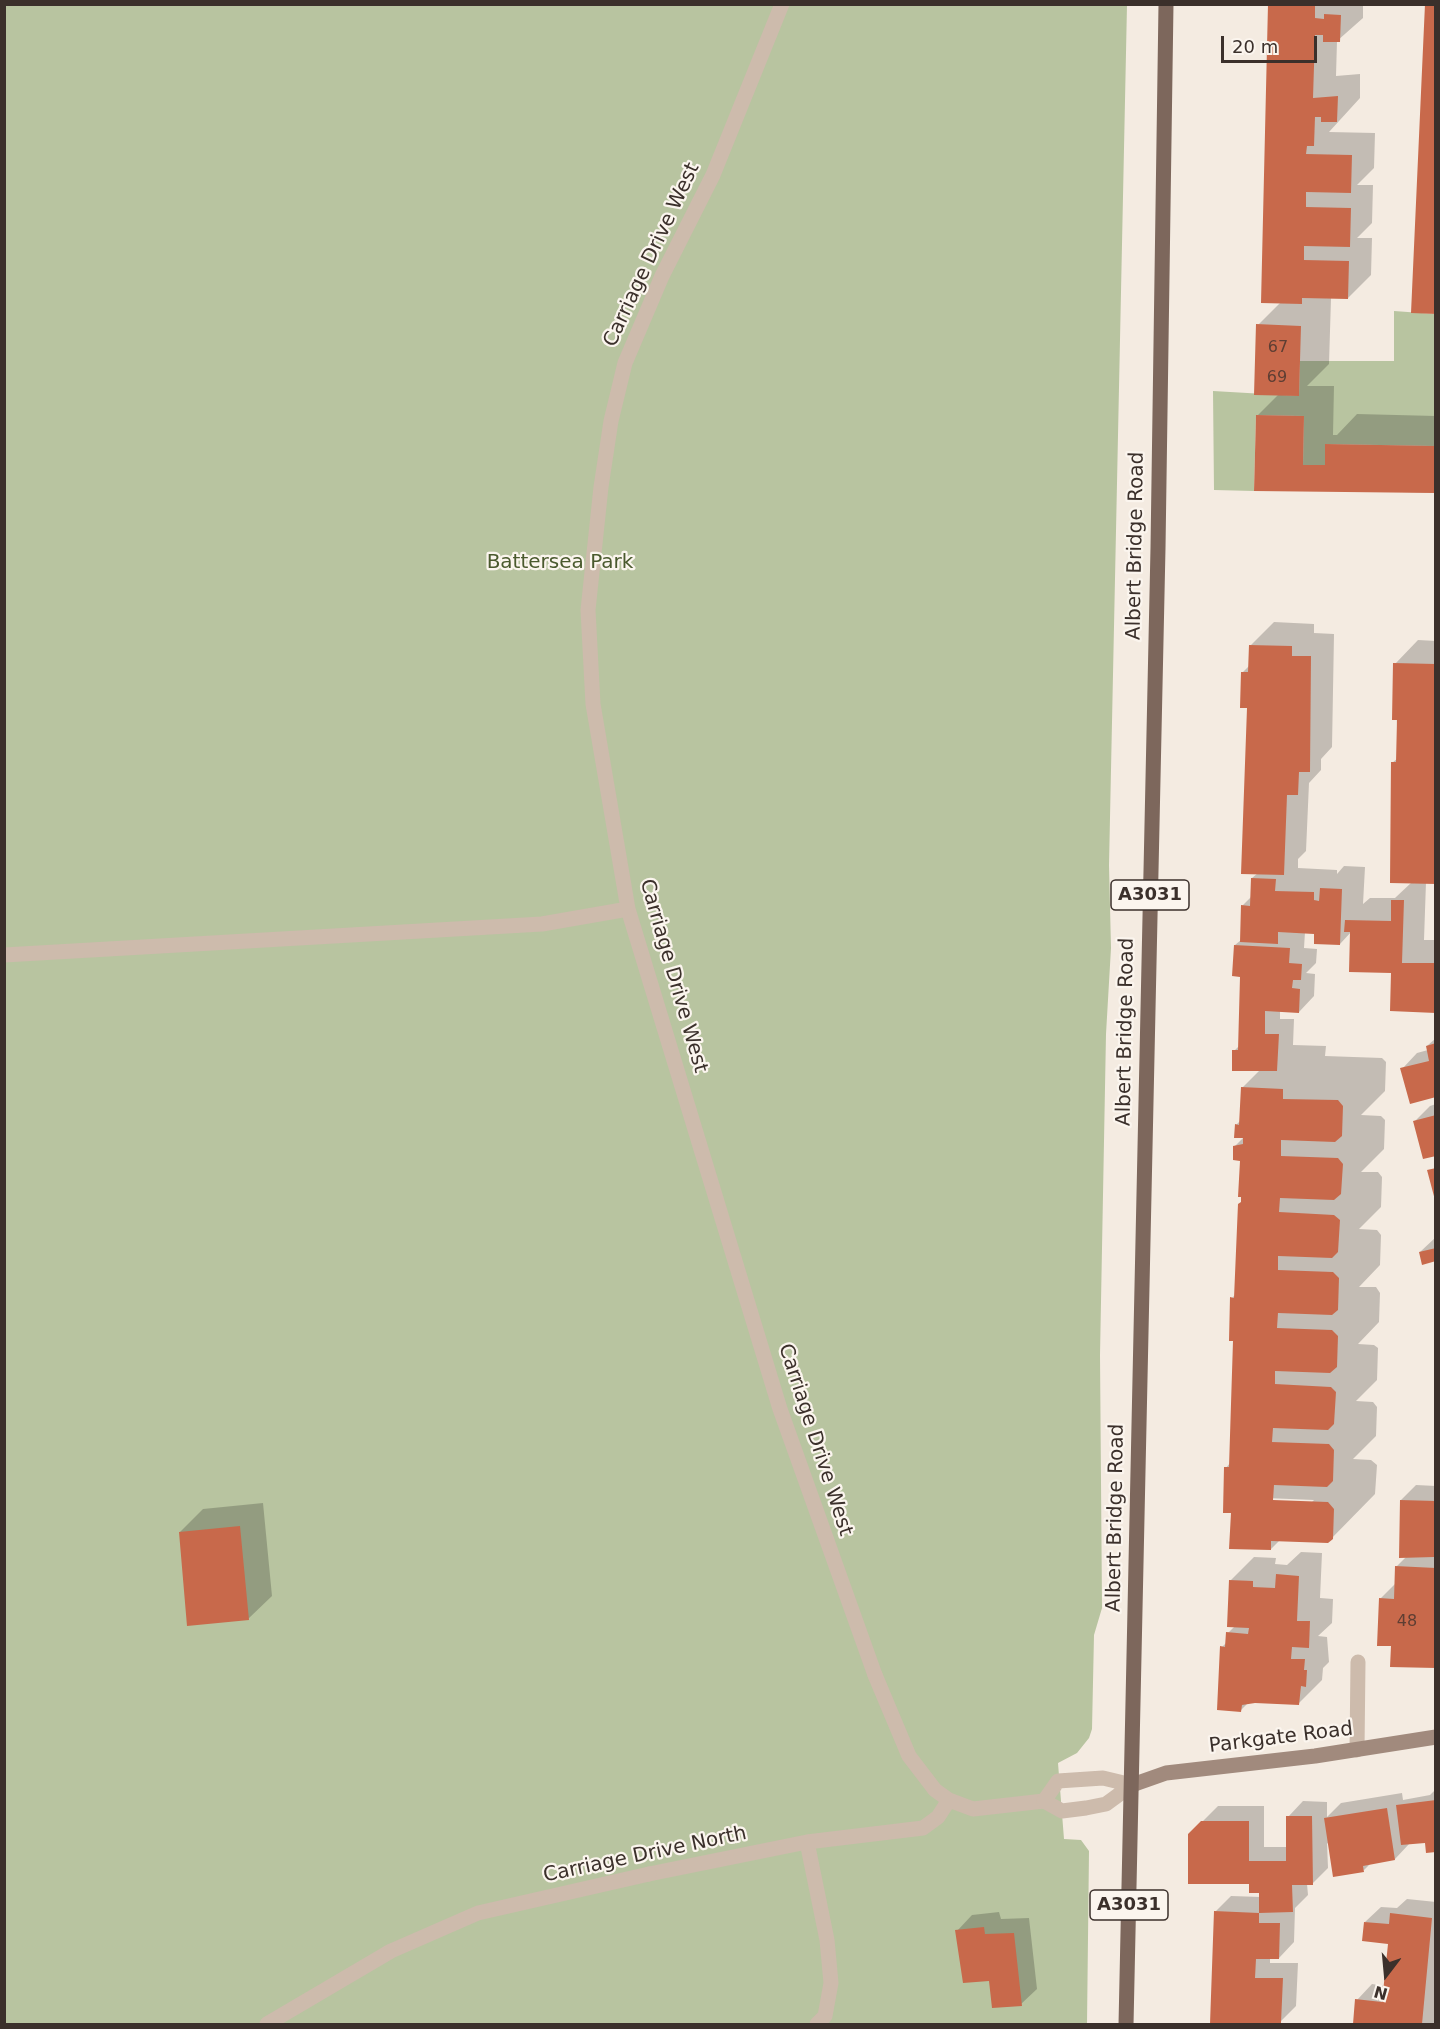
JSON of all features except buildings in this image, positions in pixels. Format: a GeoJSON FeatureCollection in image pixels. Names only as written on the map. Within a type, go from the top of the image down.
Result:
{"type":"FeatureCollection","features":[{"type":"Feature","properties":{"kind":"main road","name":"Albert Bridge Road"},"geometry":{"type":"LineString","coordinates":[[1126,2025],[1166,4]]}},
{"type":"Feature","properties":{"kind":"street","name":"Carriage Drive West"},"geometry":{"type":"LineString","coordinates":[[782,4],[713,175],[662,276],[625,363],[611,421],[588,610],[593,704],[628,909],[780,1409],[875,1675],[909,1756],[935,1790],[949,1800]]}},
{"type":"Feature","properties":{"kind":"street"},"geometry":{"type":"LineString","coordinates":[[4,955],[542,924],[628,909]]}},
{"type":"Feature","properties":{"kind":"street"},"geometry":{"type":"LineString","coordinates":[[1357,1750],[1358,1662]]}},
{"type":"Feature","properties":{"kind":"street","name":"Parkgate Road"},"geometry":{"type":"LineString","coordinates":[[1132,1785],[1166,1773],[1357,1750],[1436,1737]]}},
{"type":"Feature","properties":{"kind":"street"},"geometry":{"type":"LineString","coordinates":[[1044,1801],[1058,1782],[1070,1779],[1103,1778],[1132,1785]]}},
{"type":"Feature","properties":{"kind":"street"},"geometry":{"type":"LineString","coordinates":[[949,1800],[973,1809],[1044,1801],[1062,1811],[1106,1804],[1132,1785]]}},
{"type":"Feature","properties":{"kind":"street","name":"Carriage Drive North"},"geometry":{"type":"LineString","coordinates":[[267,2025],[392,1951],[478,1913],[649,1874],[807,1842],[923,1828],[938,1818],[949,1800]]}},
{"type":"Feature","properties":{"kind":"street"},"geometry":{"type":"LineString","coordinates":[[807,1842],[827,1940],[831,1983],[825,2016],[817,2025]]}},
{"type":"Feature","properties":{"kind":"green space","name":"Battersea Park"},"geometry":{"type":"Polygon","coordinates":[[[4,5],[1127,5],[1109,865],[1111,948],[1106,1034],[1100,1355],[1102,1608],[1094,1635],[1092,1729],[1089,1738],[1077,1753],[1058,1763],[1064,1839],[1081,1840],[1089,1851],[1087,2024],[5,2024],[4,5]]]}},
{"type":"Feature","properties":{"kind":"green space"},"geometry":{"type":"Polygon","coordinates":[[[1394,311],[1435,314],[1435,446],[1325,444],[1325,465],[1303,465],[1304,416],[1256,415],[1254,491],[1214,490],[1213,391],[1299,396],[1300,361],[1394,361],[1394,311]]]}}]}
